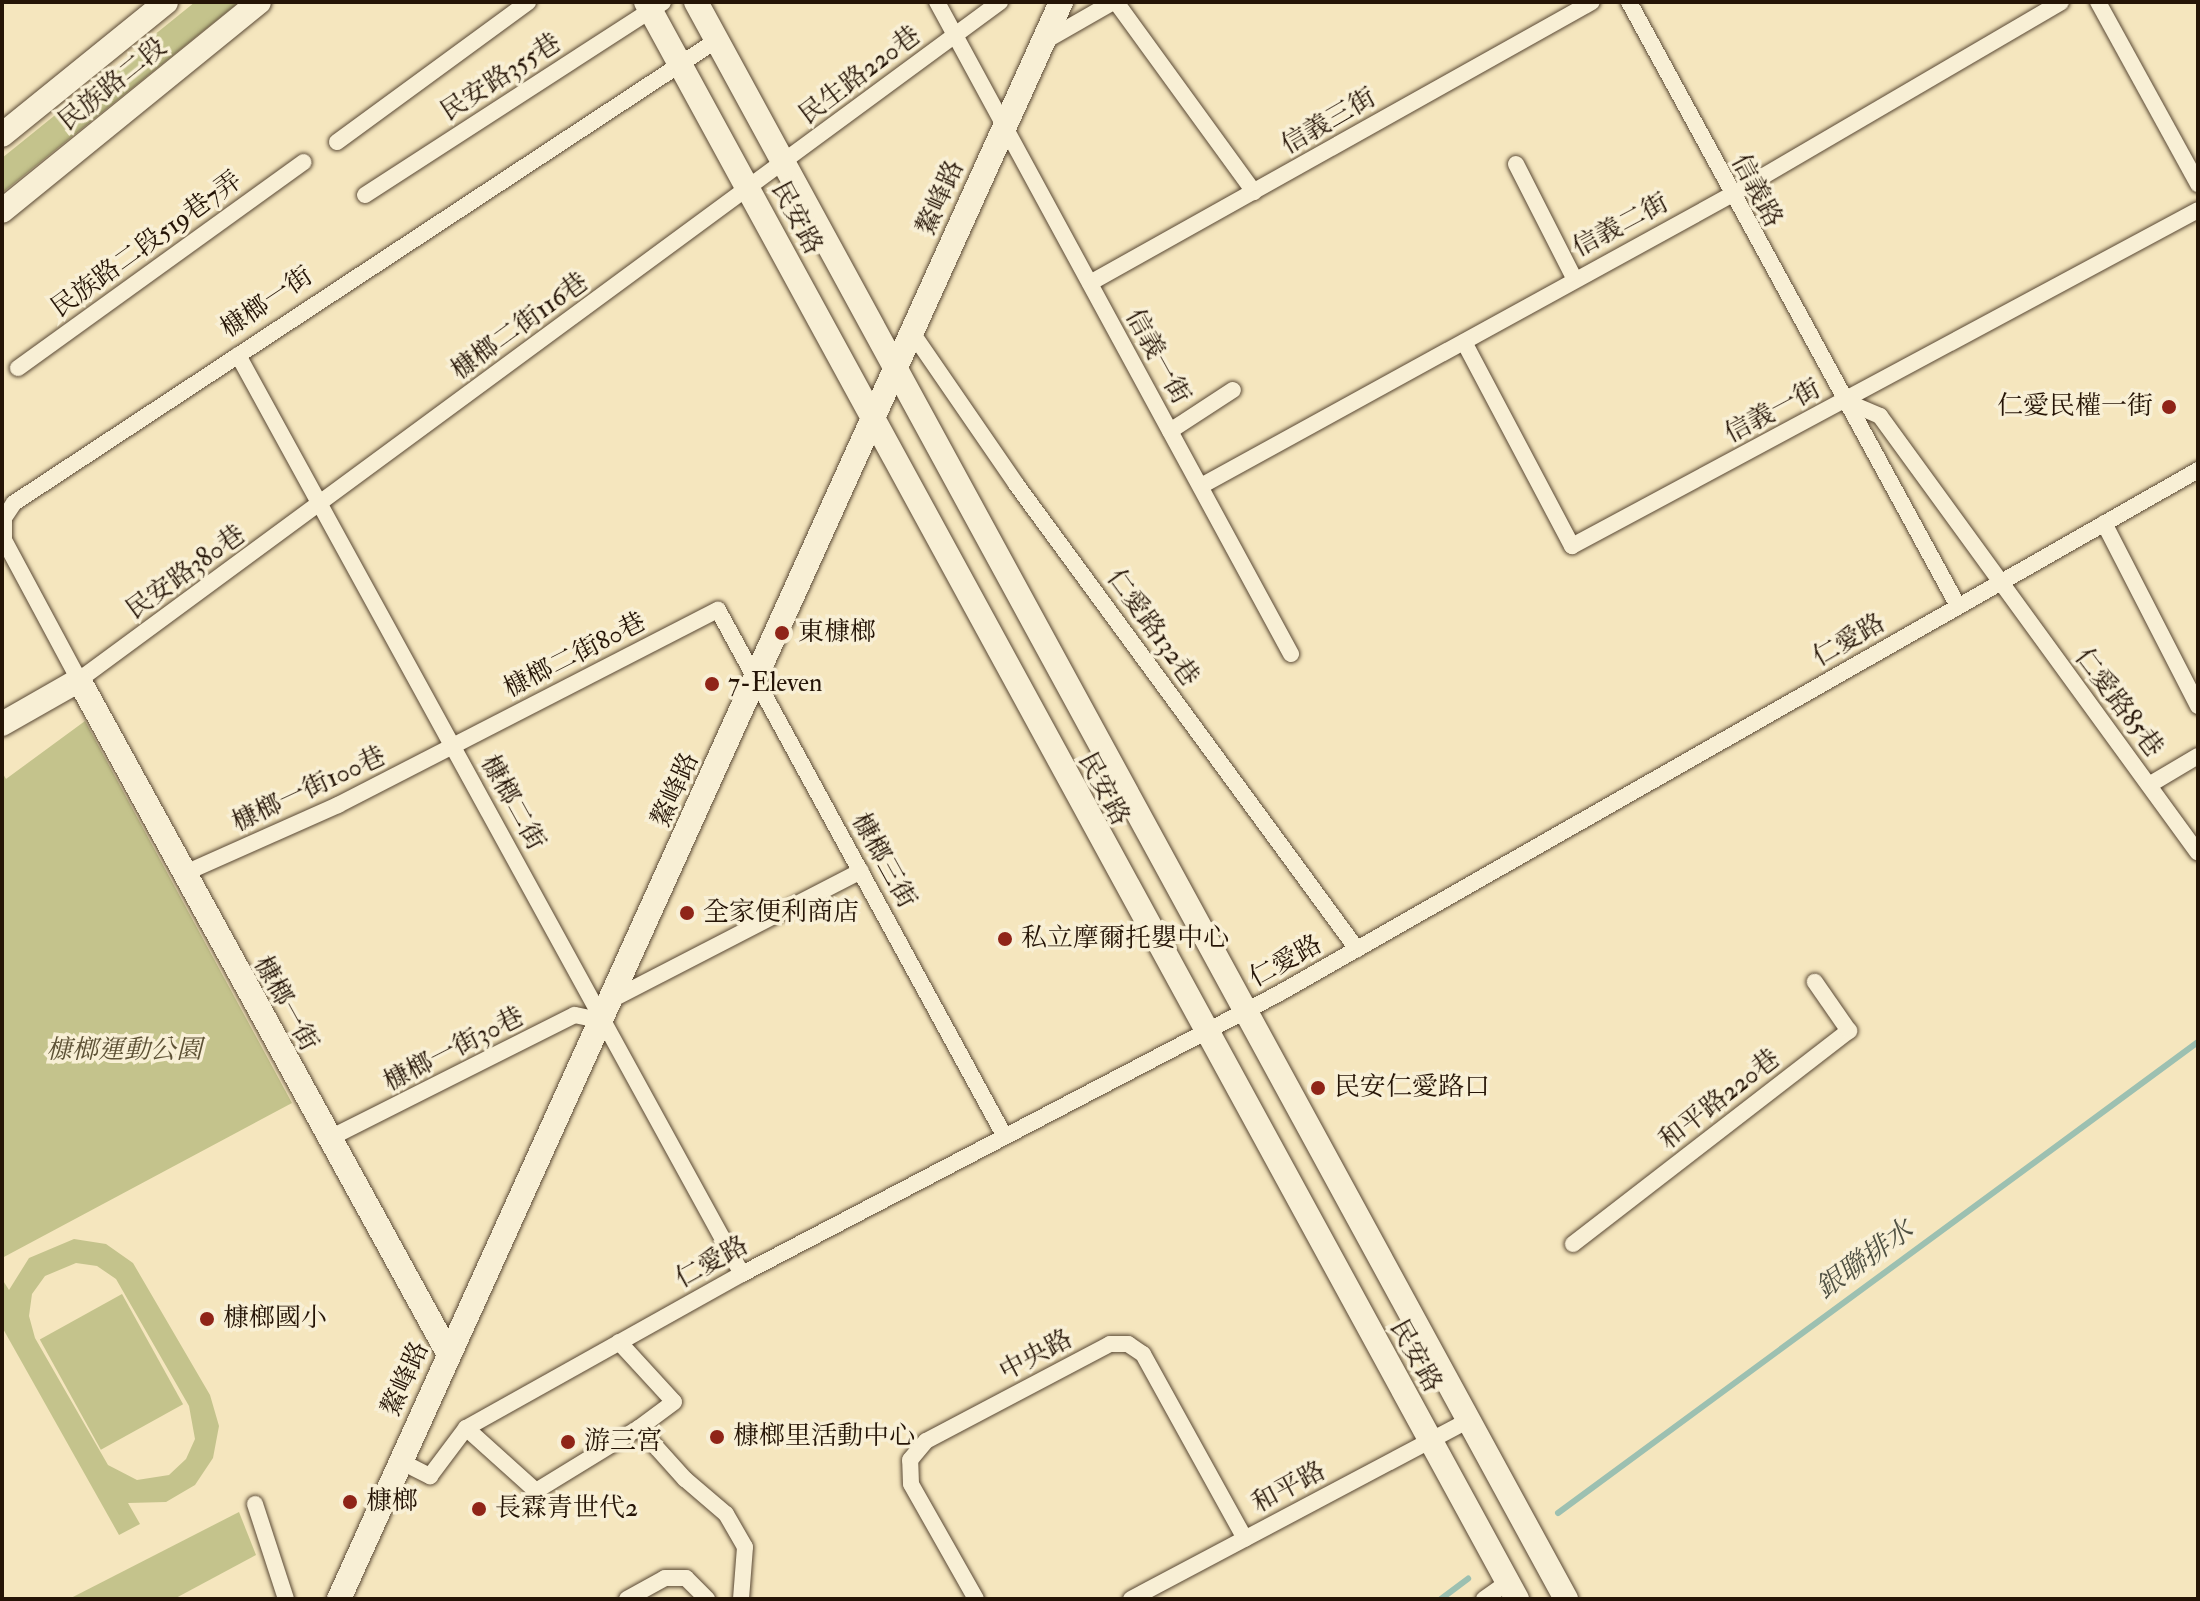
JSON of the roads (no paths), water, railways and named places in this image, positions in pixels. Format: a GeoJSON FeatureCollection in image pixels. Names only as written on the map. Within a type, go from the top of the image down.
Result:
{"type":"FeatureCollection","features":[{"type":"Feature","properties":{"kind":"street","name":"民族路二段"},"geometry":{"type":"LineString","coordinates":[[2,135],[166,2]]}},
{"type":"Feature","properties":{"kind":"street","name":"民族路二段"},"geometry":{"type":"LineString","coordinates":[[2,211],[259,2]]}},
{"type":"Feature","properties":{"kind":"street"},"geometry":{"type":"LineString","coordinates":[[337,142],[528,2]]}},
{"type":"Feature","properties":{"kind":"street","name":"民安路"},"geometry":{"type":"LineString","coordinates":[[696,2],[1566,1599]]}},
{"type":"Feature","properties":{"kind":"street","name":"信義一街"},"geometry":{"type":"LineString","coordinates":[[937,2],[1291,654]]}},
{"type":"Feature","properties":{"kind":"street","name":"民生路220巷"},"geometry":{"type":"LineString","coordinates":[[748,189],[1000,2]]}},
{"type":"Feature","properties":{"kind":"street","name":"鰲峰路"},"geometry":{"type":"LineString","coordinates":[[339,1599],[448,1353],[608,1010],[894,367],[1061,2]]}},
{"type":"Feature","properties":{"kind":"street"},"geometry":{"type":"LineString","coordinates":[[1043,42],[1114,2],[1254,192]]}},
{"type":"Feature","properties":{"kind":"street","name":"信義三街"},"geometry":{"type":"LineString","coordinates":[[1090,283],[1592,2]]}},
{"type":"Feature","properties":{"kind":"street","name":"信義路"},"geometry":{"type":"LineString","coordinates":[[1629,2],[1731,195],[1958,606]]}},
{"type":"Feature","properties":{"kind":"street","name":"信義二街"},"geometry":{"type":"LineString","coordinates":[[1201,486],[1574,278],[1731,195],[2061,2]]}},
{"type":"Feature","properties":{"kind":"street"},"geometry":{"type":"LineString","coordinates":[[2098,2],[2198,184]]}},
{"type":"Feature","properties":{"kind":"street","name":"民安路"},"geometry":{"type":"LineString","coordinates":[[653,5],[679,64],[1204,1032],[1512,1590]]}},
{"type":"Feature","properties":{"kind":"street","name":"民安路355巷"},"geometry":{"type":"LineString","coordinates":[[365,195],[653,5]]}},
{"type":"Feature","properties":{"kind":"street","name":"槺榔一街"},"geometry":{"type":"LineString","coordinates":[[448,1353],[183,874],[4,540],[4,518],[14,503],[717,40]]}},
{"type":"Feature","properties":{"kind":"street","name":"民族路二段519巷7弄"},"geometry":{"type":"LineString","coordinates":[[18,368],[304,162]]}},
{"type":"Feature","properties":{"kind":"street"},"geometry":{"type":"LineString","coordinates":[[1516,164],[1574,278]]}},
{"type":"Feature","properties":{"kind":"street","name":"槺榔二街116巷"},"geometry":{"type":"LineString","coordinates":[[321,504],[748,189]]}},
{"type":"Feature","properties":{"kind":"street","name":"信義一街"},"geometry":{"type":"LineString","coordinates":[[1464,342],[1572,546],[2198,210]]}},
{"type":"Feature","properties":{"kind":"street","name":"仁愛路132巷"},"geometry":{"type":"LineString","coordinates":[[911,331],[1016,484],[1357,949]]}},
{"type":"Feature","properties":{"kind":"street","name":"槺榔二街"},"geometry":{"type":"LineString","coordinates":[[238,355],[453,746],[608,1010],[742,1274]]}},
{"type":"Feature","properties":{"kind":"street"},"geometry":{"type":"LineString","coordinates":[[1170,431],[1233,390]]}},
{"type":"Feature","properties":{"kind":"street"},"geometry":{"type":"LineString","coordinates":[[1845,401],[1880,416],[1997,583]]}},
{"type":"Feature","properties":{"kind":"street","name":"仁愛路"},"geometry":{"type":"LineString","coordinates":[[400,1461],[430,1476],[466,1428],[742,1274],[1245,1012],[2198,470]]}},
{"type":"Feature","properties":{"kind":"street","name":"民安路380巷"},"geometry":{"type":"LineString","coordinates":[[79,680],[321,504]]}},
{"type":"Feature","properties":{"kind":"street"},"geometry":{"type":"LineString","coordinates":[[2104,523],[2198,706]]}},
{"type":"Feature","properties":{"kind":"street","name":"仁愛路85巷"},"geometry":{"type":"LineString","coordinates":[[1997,583],[2198,853]]}},
{"type":"Feature","properties":{"kind":"street","name":"槺榔三街"},"geometry":{"type":"LineString","coordinates":[[718,610],[1004,1135]]}},
{"type":"Feature","properties":{"kind":"street","name":"槺榔二街80巷"},"geometry":{"type":"LineString","coordinates":[[453,746],[718,610]]}},
{"type":"Feature","properties":{"kind":"street"},"geometry":{"type":"LineString","coordinates":[[2,724],[79,680]]}},
{"type":"Feature","properties":{"kind":"street","name":"槺榔一街100巷"},"geometry":{"type":"LineString","coordinates":[[183,874],[338,805],[453,746]]}},
{"type":"Feature","properties":{"kind":"street"},"geometry":{"type":"LineString","coordinates":[[2149,785],[2198,756]]}},
{"type":"Feature","properties":{"kind":"street"},"geometry":{"type":"LineString","coordinates":[[608,1010],[861,871]]}},
{"type":"Feature","properties":{"kind":"street","name":"和平路220巷"},"geometry":{"type":"LineString","coordinates":[[1573,1244],[1849,1031],[1815,982]]}},
{"type":"Feature","properties":{"kind":"street","name":"槺榔一街30巷"},"geometry":{"type":"LineString","coordinates":[[328,1139],[575,1015],[608,1010]]}},
{"type":"Feature","properties":{"kind":"street"},"geometry":{"type":"LineString","coordinates":[[466,1428],[536,1491],[639,1428],[674,1402],[619,1342]]}},
{"type":"Feature","properties":{"kind":"street","name":"中央路"},"geometry":{"type":"LineString","coordinates":[[976,1599],[911,1484],[910,1460],[926,1441],[1110,1344],[1128,1344],[1143,1354],[1245,1539]]}},
{"type":"Feature","properties":{"kind":"street","name":"和平路"},"geometry":{"type":"LineString","coordinates":[[1131,1599],[1469,1420]]}},
{"type":"Feature","properties":{"kind":"street"},"geometry":{"type":"LineString","coordinates":[[639,1428],[685,1479],[726,1514],[745,1547],[741,1599]]}},
{"type":"Feature","properties":{"kind":"street"},"geometry":{"type":"LineString","coordinates":[[255,1504],[286,1599]]}},
{"type":"Feature","properties":{"kind":"street"},"geometry":{"type":"LineString","coordinates":[[627,1599],[665,1578],[686,1578],[707,1599]]}},
{"type":"Feature","properties":{"kind":"street"},"geometry":{"type":"LineString","coordinates":[[1484,1599],[1512,1590]]}},
{"type":"Feature","properties":{"kind":"waterway","name":"銀聯排水"},"geometry":{"type":"LineString","coordinates":[[1558,1513],[2198,1042]]}},
{"type":"Feature","properties":{"kind":"waterway","name":"銀聯排水"},"geometry":{"type":"LineString","coordinates":[[1441,1599],[1468,1579]]}},
{"type":"Feature","properties":{"kind":"place","name":"仁愛民權一街"},"geometry":{"type":"Point","coordinates":[2169,407]}},
{"type":"Feature","properties":{"kind":"place","name":"東槺榔"},"geometry":{"type":"Point","coordinates":[782,633]}},
{"type":"Feature","properties":{"kind":"place","name":"7-Eleven"},"geometry":{"type":"Point","coordinates":[712,684]}},
{"type":"Feature","properties":{"kind":"place","name":"全家便利商店"},"geometry":{"type":"Point","coordinates":[687,913]}},
{"type":"Feature","properties":{"kind":"place","name":"私立摩爾托嬰中心"},"geometry":{"type":"Point","coordinates":[1005,939]}},
{"type":"Feature","properties":{"kind":"place","name":"民安仁愛路口"},"geometry":{"type":"Point","coordinates":[1318,1088]}},
{"type":"Feature","properties":{"kind":"place","name":"槺榔國小"},"geometry":{"type":"Point","coordinates":[207,1319]}},
{"type":"Feature","properties":{"kind":"place","name":"槺榔里活動中心"},"geometry":{"type":"Point","coordinates":[717,1437]}},
{"type":"Feature","properties":{"kind":"place","name":"游三宮"},"geometry":{"type":"Point","coordinates":[568,1442]}},
{"type":"Feature","properties":{"kind":"place","name":"槺榔"},"geometry":{"type":"Point","coordinates":[350,1502]}},
{"type":"Feature","properties":{"kind":"place","name":"長霖青世代2"},"geometry":{"type":"Point","coordinates":[479,1509]}},
{"type":"Feature","properties":{"kind":"park label","name":"槺榔運動公園"},"geometry":{"type":"Point","coordinates":[124,1051]}}]}
